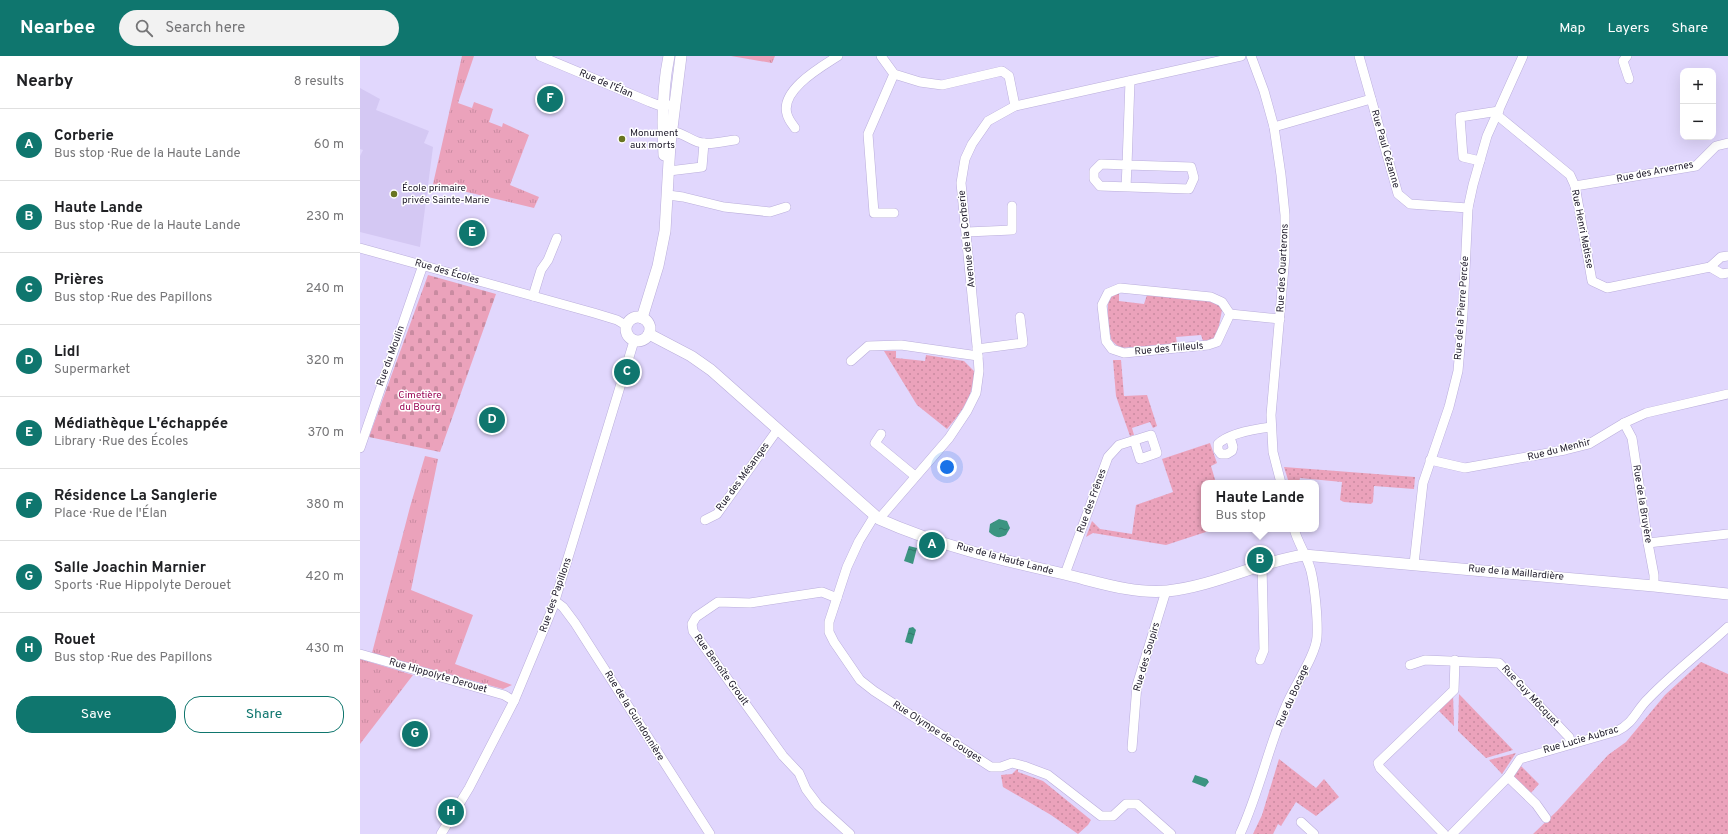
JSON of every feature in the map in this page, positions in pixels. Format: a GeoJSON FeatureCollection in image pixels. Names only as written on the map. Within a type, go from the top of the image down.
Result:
{"type":"FeatureCollection","features":[{"type":"Feature","properties":{"kind":"street","name":"Rue de l'Élan"},"geometry":{"type":"LineString","coordinates":[[540,56],[650,102],[663,105],[674,105]]}},
{"type":"Feature","properties":{"kind":"street"},"geometry":{"type":"LineString","coordinates":[[668,192],[662,132],[664,84],[669,56]]}},
{"type":"Feature","properties":{"kind":"street"},"geometry":{"type":"LineString","coordinates":[[642,318],[658,266],[664,231],[668,192],[671,131],[681,56]]}},
{"type":"Feature","properties":{"kind":"street"},"geometry":{"type":"LineString","coordinates":[[795,128],[786,114],[788,101],[796,86],[838,56]]}},
{"type":"Feature","properties":{"kind":"street"},"geometry":{"type":"LineString","coordinates":[[881,56],[894,74],[920,82],[942,84],[1002,71],[1009,76],[1015,106]]}},
{"type":"Feature","properties":{"kind":"street","name":"Avenue de la Corberie"},"geometry":{"type":"LineString","coordinates":[[877,517],[949,438],[976,393],[979,371],[978,353],[961,183],[965,159],[972,144],[988,121],[1015,106],[1241,56]]}},
{"type":"Feature","properties":{"kind":"street","name":"Rue des Quarterons"},"geometry":{"type":"LineString","coordinates":[[1251,56],[1264,91],[1274,127],[1284,198],[1286,236],[1271,427],[1273,452],[1280,480]]}},
{"type":"Feature","properties":{"kind":"street","name":"Rue Paul Cézanne"},"geometry":{"type":"LineString","coordinates":[[1359,56],[1398,194],[1410,204],[1468,208]]}},
{"type":"Feature","properties":{"kind":"street","name":"Rue de la Pierre Percée"},"geometry":{"type":"LineString","coordinates":[[1414,564],[1423,483],[1449,407],[1458,371],[1463,313],[1468,208],[1487,136],[1523,56]]}},
{"type":"Feature","properties":{"kind":"street"},"geometry":{"type":"LineString","coordinates":[[1627,56],[1623,62],[1628,79]]}},
{"type":"Feature","properties":{"kind":"street"},"geometry":{"type":"LineString","coordinates":[[894,74],[868,134],[874,213],[894,213]]}},
{"type":"Feature","properties":{"kind":"street"},"geometry":{"type":"LineString","coordinates":[[1126,187],[1130,81]]}},
{"type":"Feature","properties":{"kind":"street"},"geometry":{"type":"LineString","coordinates":[[1274,127],[1371,99]]}},
{"type":"Feature","properties":{"kind":"street"},"geometry":{"type":"LineString","coordinates":[[1480,161],[1463,157],[1460,116],[1498,113]]}},
{"type":"Feature","properties":{"kind":"street","name":"Rue Henri Matisse"},"geometry":{"type":"LineString","coordinates":[[1498,113],[1570,175],[1575,186],[1592,281],[1606,288],[1710,267],[1721,257],[1728,256]]}},
{"type":"Feature","properties":{"kind":"street"},"geometry":{"type":"LineString","coordinates":[[671,131],[681,133],[697,142],[704,143],[735,140]]}},
{"type":"Feature","properties":{"kind":"street"},"geometry":{"type":"LineString","coordinates":[[669,171],[702,167],[704,143]]}},
{"type":"Feature","properties":{"kind":"street","name":"Rue des Arvernes"},"geometry":{"type":"LineString","coordinates":[[1575,186],[1696,166],[1716,146],[1728,143]]}},
{"type":"Feature","properties":{"kind":"street"},"geometry":{"type":"LineString","coordinates":[[1101,164],[1127,165],[1191,167],[1194,178],[1189,189],[1100,186],[1094,179],[1094,171],[1101,164]]}},
{"type":"Feature","properties":{"kind":"street"},"geometry":{"type":"LineString","coordinates":[[668,192],[724,207],[770,212],[786,207]]}},
{"type":"Feature","properties":{"kind":"street"},"geometry":{"type":"LineString","coordinates":[[967,232],[1012,230],[1012,206]]}},
{"type":"Feature","properties":{"kind":"street"},"geometry":{"type":"LineString","coordinates":[[533,296],[541,270],[548,260],[556,238]]}},
{"type":"Feature","properties":{"kind":"street","name":"Rue des Écoles"},"geometry":{"type":"LineString","coordinates":[[360,248],[606,316],[627,326]]}},
{"type":"Feature","properties":{"kind":"street","name":"Rue du Moulin"},"geometry":{"type":"LineString","coordinates":[[360,448],[424,265]]}},
{"type":"Feature","properties":{"kind":"street","name":"Rue Henri Matisse"},"geometry":{"type":"LineString","coordinates":[[1710,267],[1722,274],[1728,272]]}},
{"type":"Feature","properties":{"kind":"street","name":"Rue des Tilleuls"},"geometry":{"type":"LineString","coordinates":[[1120,288],[1211,297],[1222,302],[1230,314],[1217,342],[1208,345],[1124,353],[1112,349],[1106,341],[1102,305],[1108,293],[1120,288]]}},
{"type":"Feature","properties":{"kind":"street"},"geometry":{"type":"LineString","coordinates":[[1230,314],[1280,319]]}},
{"type":"Feature","properties":{"kind":"street"},"geometry":{"type":"LineString","coordinates":[[851,361],[868,346],[901,345],[978,353],[1023,343],[1020,317]]}},
{"type":"Feature","properties":{"kind":"street"},"geometry":{"type":"LineString","coordinates":[[634,318],[642,318],[649,325],[649,334],[642,340],[634,341],[627,333],[627,326],[634,318]]}},
{"type":"Feature","properties":{"kind":"street","name":"Rue de la Haute Lande"},"geometry":{"type":"LineString","coordinates":[[649,334],[691,356],[711,370],[877,517],[898,528],[1012,562],[1130,590],[1166,591],[1208,583],[1284,558],[1304,555]]}},
{"type":"Feature","properties":{"kind":"street","name":"Rue des Papillons"},"geometry":{"type":"LineString","coordinates":[[441,834],[469,788],[514,701],[555,601],[634,341]]}},
{"type":"Feature","properties":{"kind":"street","name":"Rue du Menhir"},"geometry":{"type":"LineString","coordinates":[[1430,460],[1466,468],[1517,460],[1589,444],[1624,423],[1646,413],[1728,394]]}},
{"type":"Feature","properties":{"kind":"street","name":"Rue de la Bruyère"},"geometry":{"type":"LineString","coordinates":[[1624,423],[1632,438],[1654,574],[1654,586]]}},
{"type":"Feature","properties":{"kind":"street"},"geometry":{"type":"LineString","coordinates":[[1230,437],[1252,430],[1271,427]]}},
{"type":"Feature","properties":{"kind":"street","name":"Rue des Mésanges"},"geometry":{"type":"LineString","coordinates":[[705,520],[717,514],[778,429]]}},
{"type":"Feature","properties":{"kind":"street"},"geometry":{"type":"LineString","coordinates":[[881,434],[875,443],[915,476]]}},
{"type":"Feature","properties":{"kind":"street","name":"Rue des Frênes"},"geometry":{"type":"LineString","coordinates":[[1065,574],[1108,457],[1119,445],[1134,440]]}},
{"type":"Feature","properties":{"kind":"street","name":"Rue Olympe de Gouges"},"geometry":{"type":"LineString","coordinates":[[877,517],[859,541],[847,567],[829,622],[829,632],[834,642],[860,680],[874,691],[991,767],[1001,767],[1012,763],[1048,775],[1101,816],[1113,816],[1126,804],[1137,804],[1171,834]]}},
{"type":"Feature","properties":{"kind":"street"},"geometry":{"type":"LineString","coordinates":[[1295,532],[1304,555]]}},
{"type":"Feature","properties":{"kind":"street"},"geometry":{"type":"LineString","coordinates":[[1648,543],[1728,534]]}},
{"type":"Feature","properties":{"kind":"street","name":"Rue de la Maillardière"},"geometry":{"type":"LineString","coordinates":[[1304,555],[1728,594]]}},
{"type":"Feature","properties":{"kind":"street","name":"Rue du Bocage"},"geometry":{"type":"LineString","coordinates":[[1240,834],[1252,806],[1286,705],[1314,650],[1317,640],[1311,570],[1304,555]]}},
{"type":"Feature","properties":{"kind":"street"},"geometry":{"type":"LineString","coordinates":[[1260,660],[1264,650],[1262,565]]}},
{"type":"Feature","properties":{"kind":"street","name":"Rue des Soupirs"},"geometry":{"type":"LineString","coordinates":[[1132,748],[1137,684],[1166,591]]}},
{"type":"Feature","properties":{"kind":"street","name":"Rue Benoîte Groult"},"geometry":{"type":"LineString","coordinates":[[837,598],[822,592],[750,603],[718,602],[696,617],[692,624],[693,631],[783,756],[799,773],[806,789],[818,805],[850,834]]}},
{"type":"Feature","properties":{"kind":"street","name":"Rue de la Guindonnière"},"geometry":{"type":"LineString","coordinates":[[555,601],[564,607],[575,623],[710,834]]}},
{"type":"Feature","properties":{"kind":"street","name":"Rue Lucie Aubrac"},"geometry":{"type":"LineString","coordinates":[[1452,834],[1508,777],[1520,759],[1571,743],[1617,731],[1625,727],[1633,720],[1649,697],[1728,628]]}},
{"type":"Feature","properties":{"kind":"street","name":"Rue Hippolyte Derouet"},"geometry":{"type":"LineString","coordinates":[[360,654],[504,695],[514,701]]}},
{"type":"Feature","properties":{"kind":"street","name":"Rue Guy Môcquet"},"geometry":{"type":"LineString","coordinates":[[1410,665],[1425,660],[1455,660],[1499,663],[1569,737],[1571,743]]}},
{"type":"Feature","properties":{"kind":"street"},"geometry":{"type":"LineString","coordinates":[[1444,834],[1380,768],[1378,763],[1454,690],[1455,660]]}},
{"type":"Feature","properties":{"kind":"street"},"geometry":{"type":"LineString","coordinates":[[1508,777],[1536,804],[1546,818]]}},
{"type":"Feature","properties":{"kind":"street"},"geometry":{"type":"LineString","coordinates":[[1301,822],[1314,834]]}},
{"type":"Feature","properties":{"kind":"shaded area","name":"École primaire privée Sainte-Marie"},"geometry":{"type":"Polygon","coordinates":[[[360,88],[380,99],[376,110],[429,131],[424,143],[433,147],[420,247],[360,232],[360,156],[363,150],[360,149],[360,88]]]}},
{"type":"Feature","properties":{"kind":"green space"},"geometry":{"type":"Polygon","coordinates":[[[462,56],[474,56],[458,103],[472,108],[474,102],[493,109],[489,122],[502,127],[503,123],[529,135],[510,185],[539,197],[534,208],[433,184],[462,56]]]}},
{"type":"Feature","properties":{"kind":"green space"},"geometry":{"type":"Polygon","coordinates":[[[731,56],[775,56],[772,63],[731,56]]]}},
{"type":"Feature","properties":{"kind":"green space","name":"Cimetière du Bourg"},"geometry":{"type":"Polygon","coordinates":[[[428,275],[496,294],[440,452],[369,437],[428,275]]]}},
{"type":"Feature","properties":{"kind":"green space"},"geometry":{"type":"Polygon","coordinates":[[[1119,293],[1119,301],[1144,304],[1147,295],[1215,301],[1221,306],[1222,310],[1217,336],[1209,341],[1203,341],[1201,335],[1176,337],[1177,344],[1120,348],[1112,341],[1108,314],[1109,300],[1113,295],[1119,293]]]}},
{"type":"Feature","properties":{"kind":"green space"},"geometry":{"type":"Polygon","coordinates":[[[884,351],[896,351],[896,358],[925,361],[926,355],[964,361],[975,372],[972,389],[966,403],[958,416],[947,429],[917,405],[884,351]]]}},
{"type":"Feature","properties":{"kind":"green space"},"geometry":{"type":"Polygon","coordinates":[[[1113,360],[1121,360],[1124,396],[1147,395],[1157,426],[1153,428],[1150,422],[1132,428],[1134,435],[1130,436],[1116,396],[1113,360]]]}},
{"type":"Feature","properties":{"kind":"green space"},"geometry":{"type":"Polygon","coordinates":[[[1210,443],[1217,463],[1211,466],[1215,480],[1201,480],[1201,532],[1206,532],[1166,545],[1093,533],[1086,537],[1092,521],[1100,529],[1132,534],[1136,505],[1173,492],[1162,459],[1210,443]]]}},
{"type":"Feature","properties":{"kind":"green space"},"geometry":{"type":"Polygon","coordinates":[[[425,456],[438,459],[411,590],[473,615],[455,664],[512,685],[503,689],[372,653],[410,507],[425,456]]]}},
{"type":"Feature","properties":{"kind":"green space"},"geometry":{"type":"Polygon","coordinates":[[[1284,467],[1415,477],[1414,489],[1374,486],[1373,502],[1371,504],[1344,502],[1340,500],[1342,482],[1300,478],[1300,480],[1288,480],[1284,467]]]}},
{"type":"Feature","properties":{"kind":"green space"},"geometry":{"type":"Polygon","coordinates":[[[360,659],[413,675],[360,744],[360,659]]]}},
{"type":"Feature","properties":{"kind":"green space"},"geometry":{"type":"Polygon","coordinates":[[[1701,662],[1728,674],[1728,834],[1533,834],[1557,811],[1608,755],[1626,742],[1665,695],[1701,662]]]}},
{"type":"Feature","properties":{"kind":"green space"},"geometry":{"type":"Polygon","coordinates":[[[1453,694],[1454,726],[1438,710],[1453,694]]]}},
{"type":"Feature","properties":{"kind":"green space"},"geometry":{"type":"Polygon","coordinates":[[[1459,694],[1513,750],[1486,758],[1458,731],[1459,694]]]}},
{"type":"Feature","properties":{"kind":"green space"},"geometry":{"type":"Polygon","coordinates":[[[1516,753],[1502,774],[1489,760],[1516,753]]]}},
{"type":"Feature","properties":{"kind":"green space"},"geometry":{"type":"Polygon","coordinates":[[[1279,759],[1316,788],[1324,779],[1339,797],[1316,816],[1296,802],[1281,826],[1278,824],[1273,834],[1253,834],[1262,815],[1279,759]]]}},
{"type":"Feature","properties":{"kind":"green space"},"geometry":{"type":"Polygon","coordinates":[[[1520,765],[1539,784],[1530,794],[1512,776],[1520,765]]]}},
{"type":"Feature","properties":{"kind":"green space"},"geometry":{"type":"Polygon","coordinates":[[[1018,768],[1018,772],[1043,781],[1091,820],[1088,825],[1078,834],[1051,815],[1003,787],[1001,775],[1012,774],[1018,768]]]}},
{"type":"Feature","properties":{"kind":"water"},"geometry":{"type":"Polygon","coordinates":[[[999,519],[1007,521],[1010,528],[1006,535],[999,537],[989,532],[990,524],[999,519]]]}},
{"type":"Feature","properties":{"kind":"water"},"geometry":{"type":"Polygon","coordinates":[[[909,546],[917,548],[913,564],[904,561],[909,546]]]}},
{"type":"Feature","properties":{"kind":"water"},"geometry":{"type":"Polygon","coordinates":[[[913,627],[916,630],[912,644],[905,642],[909,628],[913,627]]]}},
{"type":"Feature","properties":{"kind":"water"},"geometry":{"type":"Polygon","coordinates":[[[1195,775],[1207,779],[1209,782],[1205,787],[1192,782],[1195,775]]]}},
{"type":"Feature","properties":{"kind":"place","name":"Résidence La Sanglerie"},"geometry":{"type":"Point","coordinates":[550,99]}},
{"type":"Feature","properties":{"kind":"place","name":"Monument aux morts"},"geometry":{"type":"Point","coordinates":[622,139]}},
{"type":"Feature","properties":{"kind":"place","name":"École primaire privée Sainte-Marie"},"geometry":{"type":"Point","coordinates":[394,194]}},
{"type":"Feature","properties":{"kind":"place","name":"Médiathèque L'échappée"},"geometry":{"type":"Point","coordinates":[472,233]}},
{"type":"Feature","properties":{"kind":"place","name":"Prières"},"geometry":{"type":"Point","coordinates":[627,372]}},
{"type":"Feature","properties":{"kind":"place","name":"Lidl"},"geometry":{"type":"Point","coordinates":[492,420]}},
{"type":"Feature","properties":{"kind":"place","name":"Corberie"},"geometry":{"type":"Point","coordinates":[932,545]}},
{"type":"Feature","properties":{"kind":"place","name":"Haute Lande"},"geometry":{"type":"Point","coordinates":[1260,560]}},
{"type":"Feature","properties":{"kind":"place","name":"Salle Joachin Marnier"},"geometry":{"type":"Point","coordinates":[415,734]}},
{"type":"Feature","properties":{"kind":"place","name":"Rouet"},"geometry":{"type":"Point","coordinates":[451,812]}}]}
